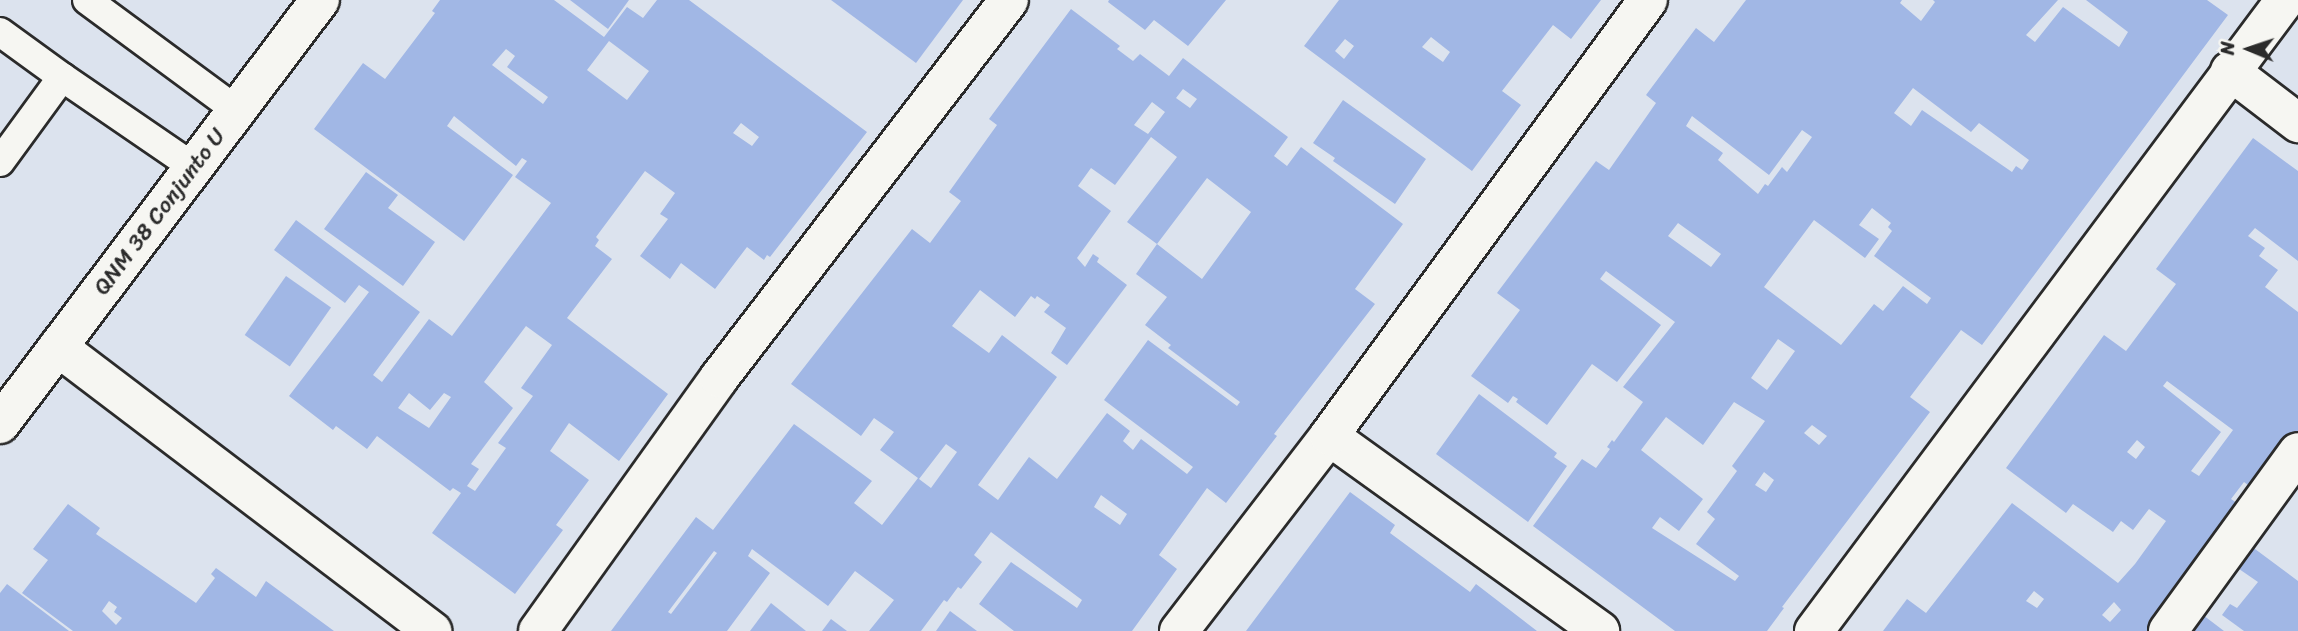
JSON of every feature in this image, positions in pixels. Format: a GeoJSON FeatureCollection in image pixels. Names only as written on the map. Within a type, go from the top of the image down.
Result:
{"type":"FeatureCollection","features":[{"type":"Feature","properties":{"kind":"street","name":"QNM 38 Conjunto U"},"geometry":{"type":"LineString","coordinates":[[0,424],[320,0]]}},
{"type":"Feature","properties":{"kind":"street"},"geometry":{"type":"LineString","coordinates":[[538,631],[719,378],[1009,0]]}},
{"type":"Feature","properties":{"kind":"street"},"geometry":{"type":"LineString","coordinates":[[1179,631],[1329,436],[1648,0]]}},
{"type":"Feature","properties":{"kind":"street"},"geometry":{"type":"LineString","coordinates":[[1814,631],[1975,419],[2230,71],[2286,0]]}},
{"type":"Feature","properties":{"kind":"street"},"geometry":{"type":"LineString","coordinates":[[2230,71],[2298,123]]}},
{"type":"Feature","properties":{"kind":"street"},"geometry":{"type":"LineString","coordinates":[[58,347],[432,631]]}},
{"type":"Feature","properties":{"kind":"street"},"geometry":{"type":"LineString","coordinates":[[1329,436],[1600,631]]}},
{"type":"Feature","properties":{"kind":"street"},"geometry":{"type":"LineString","coordinates":[[2168,631],[2298,452]]}},
{"type":"Feature","properties":{"kind":"lane"},"geometry":{"type":"LineString","coordinates":[[87,0],[236,110]]}},
{"type":"Feature","properties":{"kind":"lane"},"geometry":{"type":"LineString","coordinates":[[0,32],[195,168]]}},
{"type":"Feature","properties":{"kind":"lane"},"geometry":{"type":"LineString","coordinates":[[0,162],[62,77]]}},
{"type":"Feature","properties":{"kind":"building"},"geometry":{"type":"Polygon","coordinates":[[[440,0],[554,0],[604,37],[627,7],[643,18],[657,0],[689,0],[867,132],[770,257],[767,255],[764,260],[747,247],[715,289],[681,263],[670,279],[640,256],[668,219],[660,214],[675,193],[645,171],[596,237],[599,240],[595,246],[612,259],[567,318],[668,394],[619,461],[569,423],[550,451],[589,480],[556,525],[563,530],[515,594],[432,533],[461,493],[453,488],[450,491],[377,436],[367,449],[336,426],[333,430],[289,396],[369,292],[359,285],[345,303],[274,250],[296,220],[420,312],[373,375],[382,382],[429,319],[452,336],[551,203],[515,177],[527,161],[522,158],[516,166],[454,116],[447,126],[513,175],[464,241],[314,129],[363,63],[385,79],[435,13],[432,11],[440,0]],[[609,41],[587,70],[627,100],[649,71],[609,41]],[[506,49],[492,65],[543,104],[548,97],[507,67],[515,56],[506,49]],[[741,123],[733,133],[752,146],[759,137],[741,123]],[[526,326],[484,382],[513,408],[471,464],[479,469],[467,486],[475,491],[506,448],[498,443],[533,396],[521,388],[552,345],[526,326]],[[409,393],[398,408],[429,428],[451,397],[444,393],[430,410],[409,393]]]}},
{"type":"Feature","properties":{"kind":"building"},"geometry":{"type":"Polygon","coordinates":[[[570,0],[629,0],[608,29],[570,0]]]}},
{"type":"Feature","properties":{"kind":"building"},"geometry":{"type":"Polygon","coordinates":[[[831,0],[963,0],[916,63],[831,0]]]}},
{"type":"Feature","properties":{"kind":"building"},"geometry":{"type":"Polygon","coordinates":[[[1226,0],[1188,46],[1154,20],[1145,30],[1108,2],[1226,0]]]}},
{"type":"Feature","properties":{"kind":"building"},"geometry":{"type":"Polygon","coordinates":[[[1339,0],[1601,0],[1571,39],[1553,25],[1502,91],[1521,105],[1472,171],[1304,46],[1339,0]],[[1431,37],[1422,47],[1443,62],[1450,52],[1431,37]],[[1345,39],[1335,51],[1344,59],[1354,46],[1345,39]]]}},
{"type":"Feature","properties":{"kind":"building"},"geometry":{"type":"Polygon","coordinates":[[[1746,0],[1902,0],[1900,3],[1921,21],[1935,2],[1933,0],[2058,0],[2026,35],[2035,42],[2063,7],[2119,47],[2128,32],[2086,0],[2207,0],[2228,15],[1982,345],[1961,330],[1910,397],[1930,412],[1782,607],[1784,608],[1767,631],[1675,631],[1533,526],[1582,459],[1596,468],[1610,449],[1607,447],[1612,440],[1614,442],[1643,402],[1623,387],[1675,322],[1606,271],[1600,279],[1661,325],[1617,382],[1592,364],[1547,425],[1516,402],[1518,399],[1513,396],[1508,403],[1471,376],[1520,310],[1497,293],[1596,161],[1609,170],[1656,103],[1646,95],[1696,28],[1714,42],[1746,0]],[[1913,88],[1894,113],[1911,126],[1922,110],[2012,172],[2016,166],[2022,170],[2029,160],[1979,123],[1971,132],[1913,88]],[[1692,116],[1686,126],[1723,153],[1718,160],[1758,194],[1765,184],[1768,186],[1782,167],[1787,172],[1812,137],[1802,130],[1769,175],[1692,116]],[[1872,208],[1859,225],[1879,239],[1865,258],[1814,220],[1764,287],[1841,345],[1874,304],[1883,311],[1903,286],[1927,304],[1931,298],[1874,256],[1892,231],[1888,227],[1891,223],[1872,208]],[[1678,223],[1668,236],[1711,267],[1721,254],[1678,223]],[[1778,339],[1751,378],[1767,390],[1795,351],[1778,339]],[[1734,402],[1703,445],[1666,417],[1641,450],[1703,499],[1679,531],[1660,517],[1652,528],[1735,581],[1739,576],[1696,544],[1715,519],[1707,512],[1737,471],[1732,466],[1765,421],[1734,402]],[[1812,425],[1804,433],[1819,445],[1827,436],[1812,425]],[[1764,472],[1755,485],[1766,492],[1774,480],[1764,472]]]}},
{"type":"Feature","properties":{"kind":"building"},"geometry":{"type":"Polygon","coordinates":[[[1071,9],[1120,46],[1117,49],[1133,61],[1140,54],[1169,76],[1183,58],[1288,137],[1274,156],[1287,166],[1301,147],[1403,224],[1355,289],[1375,304],[1274,434],[1277,436],[1226,503],[1207,488],[1159,555],[1177,569],[1132,631],[1014,631],[979,604],[1011,562],[1077,608],[1082,600],[991,532],[974,555],[982,562],[961,589],[958,587],[947,602],[944,600],[921,631],[869,631],[894,600],[855,571],[828,606],[752,549],[748,556],[770,573],[727,631],[611,631],[696,517],[713,530],[794,424],[872,481],[854,503],[882,525],[918,478],[880,450],[894,432],[874,418],[861,436],[791,384],[912,229],[930,243],[961,201],[949,192],[997,125],[989,119],[1071,9]],[[1183,89],[1176,98],[1190,108],[1197,99],[1183,89]],[[1152,102],[1134,125],[1148,134],[1165,112],[1152,102]],[[1151,137],[1115,185],[1091,168],[1078,186],[1111,211],[1077,258],[1085,267],[1093,254],[1099,258],[1097,262],[1127,285],[1067,365],[1051,353],[1066,328],[1044,312],[1050,305],[1037,296],[1035,299],[1031,296],[1015,317],[980,290],[952,326],[989,353],[1002,335],[1057,377],[978,485],[998,500],[1029,457],[1057,479],[1107,413],[1130,431],[1123,441],[1133,450],[1141,439],[1187,474],[1193,467],[1104,400],[1148,340],[1237,406],[1240,402],[1168,348],[1171,345],[1145,325],[1167,297],[1136,274],[1157,244],[1127,222],[1177,157],[1151,137]],[[1207,178],[1157,244],[1202,279],[1251,212],[1207,178]],[[946,444],[919,479],[931,488],[957,452],[946,444]],[[1101,495],[1094,507],[1120,525],[1127,514],[1101,495]],[[714,551],[668,612],[671,614],[717,553],[714,551]]]}},
{"type":"Feature","properties":{"kind":"building"},"geometry":{"type":"Polygon","coordinates":[[[1343,100],[1426,159],[1395,204],[1333,161],[1335,158],[1313,143],[1343,100]]]}},
{"type":"Feature","properties":{"kind":"building"},"geometry":{"type":"Polygon","coordinates":[[[2253,138],[2298,171],[2298,261],[2255,228],[2248,236],[2265,248],[2259,256],[2278,270],[2265,287],[2298,312],[2298,479],[2252,488],[2244,482],[2231,499],[2240,505],[2224,526],[2298,581],[2298,631],[2244,631],[2222,615],[2230,604],[2237,608],[2258,582],[2226,560],[2174,593],[2224,631],[1883,631],[1907,599],[1926,613],[2012,503],[2118,583],[2135,564],[2166,521],[2149,509],[2133,530],[2121,521],[2113,532],[2073,504],[2066,513],[2006,468],[2104,335],[2126,351],[2176,284],[2156,269],[2253,138]],[[2167,381],[2163,386],[2221,432],[2191,471],[2199,476],[2233,430],[2167,381]],[[2137,440],[2127,452],[2136,459],[2145,447],[2137,440]],[[2034,591],[2026,601],[2037,608],[2044,599],[2034,591]],[[2114,602],[2102,615],[2110,622],[2121,610],[2114,602]]]}},
{"type":"Feature","properties":{"kind":"building"},"geometry":{"type":"Polygon","coordinates":[[[366,172],[398,195],[388,208],[435,242],[403,286],[324,229],[366,172]]]}},
{"type":"Feature","properties":{"kind":"building"},"geometry":{"type":"Polygon","coordinates":[[[286,276],[331,308],[290,367],[245,335],[286,276]]]}},
{"type":"Feature","properties":{"kind":"building"},"geometry":{"type":"Polygon","coordinates":[[[1479,394],[1557,453],[1554,457],[1567,466],[1528,522],[1436,454],[1479,394]]]}},
{"type":"Feature","properties":{"kind":"building"},"geometry":{"type":"Polygon","coordinates":[[[1350,492],[1395,525],[1390,533],[1470,592],[1476,584],[1537,631],[1246,631],[1350,492]]]}},
{"type":"Feature","properties":{"kind":"building"},"geometry":{"type":"Polygon","coordinates":[[[68,504],[100,528],[96,534],[196,603],[215,578],[211,574],[216,568],[256,597],[266,581],[334,631],[73,631],[22,593],[48,560],[33,549],[68,504]],[[109,601],[102,611],[116,625],[122,618],[114,612],[117,607],[109,601]]]}},
{"type":"Feature","properties":{"kind":"building"},"geometry":{"type":"Polygon","coordinates":[[[7,584],[69,631],[0,631],[0,593],[7,584]]]}},
{"type":"Feature","properties":{"kind":"building"},"geometry":{"type":"Polygon","coordinates":[[[771,603],[806,631],[750,631],[771,603]]]}},
{"type":"Feature","properties":{"kind":"building"},"geometry":{"type":"Polygon","coordinates":[[[950,611],[977,631],[936,631],[950,611]]]}},
{"type":"Feature","properties":{"kind":"building"},"geometry":{"type":"Polygon","coordinates":[[[831,619],[847,631],[822,631],[831,619]]]}}]}
